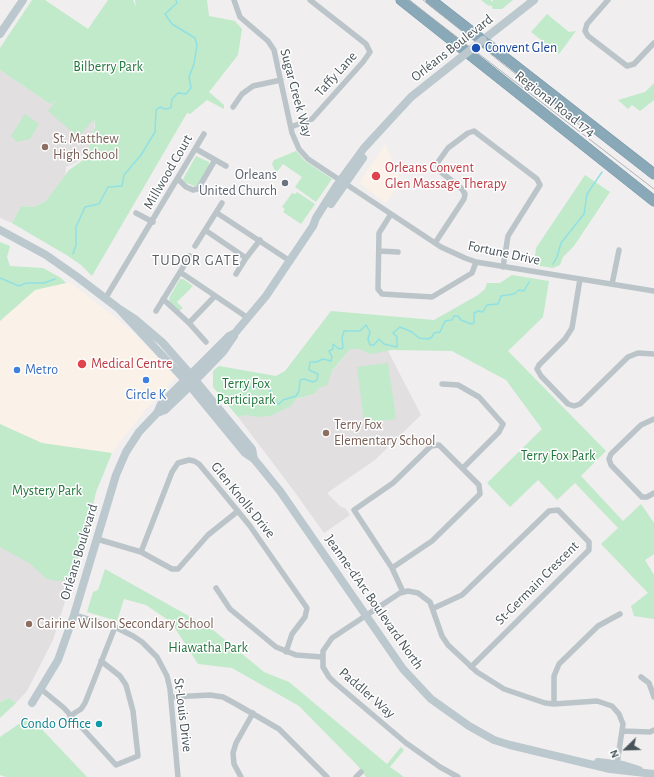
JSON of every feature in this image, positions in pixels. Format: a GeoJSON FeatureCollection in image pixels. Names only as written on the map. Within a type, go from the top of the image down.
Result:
{"type":"FeatureCollection","features":[{"type":"Feature","properties":{"kind":"highway","name":"Regional Road 174"},"geometry":{"type":"LineString","coordinates":[[401,0],[654,200]]}},
{"type":"Feature","properties":{"kind":"highway","name":"Regional Road 174"},"geometry":{"type":"LineString","coordinates":[[431,0],[654,174]]}},
{"type":"Feature","properties":{"kind":"main road"},"geometry":{"type":"LineString","coordinates":[[0,34],[23,0]]}},
{"type":"Feature","properties":{"kind":"main road","name":"Orléans Boulevard"},"geometry":{"type":"LineString","coordinates":[[32,703],[58,660],[74,615],[116,475],[123,459],[139,432],[157,413],[165,410],[191,380],[223,352],[233,340],[235,333],[266,296],[290,261],[313,226],[316,218],[343,181],[368,151],[374,138],[407,101],[534,0]]}},
{"type":"Feature","properties":{"kind":"main road","name":"Jeanne-d'Arc Boulevard North"},"geometry":{"type":"LineString","coordinates":[[0,230],[46,255],[118,308],[191,380],[252,449],[254,459],[280,491],[403,669],[431,699],[494,740],[525,749],[616,770],[654,774]]}},
{"type":"Feature","properties":{"kind":"street","name":"Sugar Creek Way"},"geometry":{"type":"LineString","coordinates":[[234,0],[240,17],[271,46],[276,55],[294,140],[303,154],[343,181]]}},
{"type":"Feature","properties":{"kind":"street","name":"Taffy Lane"},"geometry":{"type":"LineString","coordinates":[[291,127],[312,119],[363,62],[370,52],[366,44],[310,0]]}},
{"type":"Feature","properties":{"kind":"street"},"geometry":{"type":"LineString","coordinates":[[608,0],[587,24],[585,31],[588,36],[627,66],[634,64],[654,43]]}},
{"type":"Feature","properties":{"kind":"street"},"geometry":{"type":"LineString","coordinates":[[233,107],[242,94],[253,86],[281,80]]}},
{"type":"Feature","properties":{"kind":"street"},"geometry":{"type":"LineString","coordinates":[[435,243],[464,199],[465,194],[462,189],[441,172],[438,162],[448,148],[468,133],[474,131],[537,179],[540,185],[508,236],[503,267]]}},
{"type":"Feature","properties":{"kind":"street","name":"Millwood Court"},"geometry":{"type":"LineString","coordinates":[[105,299],[204,134]]}},
{"type":"Feature","properties":{"kind":"street"},"geometry":{"type":"LineString","coordinates":[[196,149],[226,166]]}},
{"type":"Feature","properties":{"kind":"street"},"geometry":{"type":"LineString","coordinates":[[178,179],[186,187],[194,190],[198,188],[215,160]]}},
{"type":"Feature","properties":{"kind":"street","name":"Fortune Drive"},"geometry":{"type":"LineString","coordinates":[[343,181],[448,251],[476,262],[654,291]]}},
{"type":"Feature","properties":{"kind":"street"},"geometry":{"type":"LineString","coordinates":[[195,246],[222,203]]}},
{"type":"Feature","properties":{"kind":"street"},"geometry":{"type":"LineString","coordinates":[[217,213],[290,261]]}},
{"type":"Feature","properties":{"kind":"street","name":"Millwood Court"},"geometry":{"type":"LineString","coordinates":[[136,214],[152,222]]}},
{"type":"Feature","properties":{"kind":"street"},"geometry":{"type":"LineString","coordinates":[[391,214],[380,230],[378,289],[382,294],[432,297],[472,273],[476,262]]}},
{"type":"Feature","properties":{"kind":"street"},"geometry":{"type":"LineString","coordinates":[[205,230],[246,258]]}},
{"type":"Feature","properties":{"kind":"street"},"geometry":{"type":"LineString","coordinates":[[236,274],[260,240]]}},
{"type":"Feature","properties":{"kind":"street"},"geometry":{"type":"LineString","coordinates":[[612,284],[619,250]]}},
{"type":"Feature","properties":{"kind":"street"},"geometry":{"type":"LineString","coordinates":[[379,251],[398,252]]}},
{"type":"Feature","properties":{"kind":"street"},"geometry":{"type":"LineString","coordinates":[[156,311],[190,256]]}},
{"type":"Feature","properties":{"kind":"street"},"geometry":{"type":"LineString","coordinates":[[180,272],[248,318]]}},
{"type":"Feature","properties":{"kind":"street"},"geometry":{"type":"LineString","coordinates":[[580,279],[574,323],[569,334],[539,365],[537,369],[540,376],[568,404],[574,406],[580,404],[628,358],[638,353],[654,354]]}},
{"type":"Feature","properties":{"kind":"street"},"geometry":{"type":"LineString","coordinates":[[189,323],[215,296]]}},
{"type":"Feature","properties":{"kind":"street"},"geometry":{"type":"LineString","coordinates":[[163,299],[189,323],[206,342]]}},
{"type":"Feature","properties":{"kind":"street"},"geometry":{"type":"LineString","coordinates":[[442,384],[458,385],[479,397],[503,424],[499,432],[463,468]]}},
{"type":"Feature","properties":{"kind":"street"},"geometry":{"type":"LineString","coordinates":[[654,419],[641,425],[611,454],[609,459],[610,465],[642,497],[647,497],[654,493]]}},
{"type":"Feature","properties":{"kind":"street"},"geometry":{"type":"LineString","coordinates":[[392,568],[432,541],[480,494],[479,485],[442,447],[436,444],[431,446],[393,483],[356,507],[355,512],[392,568],[403,592]]}},
{"type":"Feature","properties":{"kind":"street","name":"Glen Knolls Drive"},"geometry":{"type":"LineString","coordinates":[[141,552],[166,484],[178,463],[189,460],[199,464],[238,511],[307,608],[305,618],[292,634],[286,652]]}},
{"type":"Feature","properties":{"kind":"street","name":"St-Germain Crescent"},"geometry":{"type":"LineString","coordinates":[[434,608],[462,595],[549,511],[558,510],[588,542],[589,550],[471,667]]}},
{"type":"Feature","properties":{"kind":"street"},"geometry":{"type":"LineString","coordinates":[[97,538],[141,552],[172,569],[178,569],[208,535],[238,511]]}},
{"type":"Feature","properties":{"kind":"street"},"geometry":{"type":"LineString","coordinates":[[216,588],[230,609],[276,647],[296,655],[322,657],[325,646],[332,638],[396,594],[408,591],[422,594],[434,608],[445,640],[454,652],[486,678],[514,693],[540,702],[554,704],[597,701],[607,703],[619,714],[623,731],[616,770]]}},
{"type":"Feature","properties":{"kind":"street"},"geometry":{"type":"LineString","coordinates":[[554,704],[554,676],[559,664],[598,626],[620,614]]}},
{"type":"Feature","properties":{"kind":"street","name":"St-Louis Drive"},"geometry":{"type":"LineString","coordinates":[[74,615],[115,627],[138,638],[157,657],[167,676],[172,698],[178,777]]}},
{"type":"Feature","properties":{"kind":"street"},"geometry":{"type":"LineString","coordinates":[[70,716],[81,709],[85,703],[115,627]]}},
{"type":"Feature","properties":{"kind":"street","name":"Paddler Way"},"geometry":{"type":"LineString","coordinates":[[322,657],[326,672],[334,682],[416,751],[458,777]]}},
{"type":"Feature","properties":{"kind":"street"},"geometry":{"type":"LineString","coordinates":[[41,689],[64,708],[116,765],[138,756],[133,711],[126,685],[120,676],[101,661]]}},
{"type":"Feature","properties":{"kind":"street"},"geometry":{"type":"LineString","coordinates":[[640,677],[650,683],[654,697]]}},
{"type":"Feature","properties":{"kind":"street"},"geometry":{"type":"LineString","coordinates":[[172,698],[223,697],[275,726],[288,736],[327,777]]}},
{"type":"Feature","properties":{"kind":"street"},"geometry":{"type":"LineString","coordinates":[[240,777],[234,764],[233,753],[236,743],[253,713]]}},
{"type":"Feature","properties":{"kind":"street"},"geometry":{"type":"LineString","coordinates":[[623,731],[650,732],[654,730]]}},
{"type":"Feature","properties":{"kind":"street"},"geometry":{"type":"LineString","coordinates":[[356,777],[361,772]]}},
{"type":"Feature","properties":{"kind":"shaded area","name":"St. Matthew High School"},"geometry":{"type":"Polygon","coordinates":[[[0,70],[50,104],[58,99],[93,114],[94,120],[94,130],[90,139],[89,156],[66,167],[65,176],[46,201],[34,207],[21,206],[12,223],[0,218],[0,70]]]}},
{"type":"Feature","properties":{"kind":"shaded area"},"geometry":{"type":"Polygon","coordinates":[[[385,144],[401,180],[386,203],[359,183],[385,144]]]}},
{"type":"Feature","properties":{"kind":"shaded area"},"geometry":{"type":"Polygon","coordinates":[[[70,282],[133,332],[176,377],[144,411],[112,453],[42,444],[0,424],[0,321],[35,290],[70,282]]]}},
{"type":"Feature","properties":{"kind":"shaded area","name":"Terry Fox Elementary School"},"geometry":{"type":"Polygon","coordinates":[[[350,349],[387,349],[421,415],[375,460],[327,493],[341,507],[345,508],[350,515],[324,533],[238,417],[314,394],[350,349]]]}},
{"type":"Feature","properties":{"kind":"shaded area","name":"Cairine Wilson Secondary School"},"geometry":{"type":"Polygon","coordinates":[[[0,540],[72,579],[53,640],[27,691],[16,703],[9,698],[0,702],[0,540]]]}},
{"type":"Feature","properties":{"kind":"green space","name":"Bilberry Park"},"geometry":{"type":"Polygon","coordinates":[[[32,0],[45,0],[88,29],[108,0],[133,0],[136,7],[135,0],[207,0],[209,16],[235,21],[242,29],[238,55],[209,92],[224,105],[224,109],[207,100],[190,114],[187,113],[92,276],[81,265],[68,256],[12,223],[21,206],[34,207],[46,201],[69,170],[89,156],[90,139],[95,127],[94,119],[78,137],[48,111],[57,100],[50,104],[0,70],[0,48],[32,0]]]}},
{"type":"Feature","properties":{"kind":"green space"},"geometry":{"type":"Polygon","coordinates":[[[481,0],[490,0],[493,2],[493,0],[513,0],[502,9],[493,9],[491,5],[489,6],[481,0]]]}},
{"type":"Feature","properties":{"kind":"green space"},"geometry":{"type":"Polygon","coordinates":[[[547,14],[569,32],[576,31],[559,54],[531,32],[547,14]]]}},
{"type":"Feature","properties":{"kind":"green space"},"geometry":{"type":"Polygon","coordinates":[[[654,83],[654,100],[640,111],[632,105],[628,109],[618,100],[645,92],[654,83]]]}},
{"type":"Feature","properties":{"kind":"green space"},"geometry":{"type":"Polygon","coordinates":[[[25,114],[39,124],[30,139],[17,142],[11,136],[25,114]]]}},
{"type":"Feature","properties":{"kind":"green space"},"geometry":{"type":"Polygon","coordinates":[[[296,151],[305,161],[332,179],[316,202],[295,187],[302,177],[283,164],[276,173],[272,164],[274,160],[296,151]]]}},
{"type":"Feature","properties":{"kind":"green space"},"geometry":{"type":"Polygon","coordinates":[[[196,156],[209,162],[209,166],[196,187],[185,182],[183,179],[196,156]]]}},
{"type":"Feature","properties":{"kind":"green space"},"geometry":{"type":"Polygon","coordinates":[[[585,175],[610,192],[574,246],[563,257],[560,265],[553,268],[534,265],[536,248],[585,175]]]}},
{"type":"Feature","properties":{"kind":"green space"},"geometry":{"type":"Polygon","coordinates":[[[297,192],[315,204],[301,224],[283,212],[285,209],[282,207],[292,193],[295,194],[297,192]]]}},
{"type":"Feature","properties":{"kind":"green space"},"geometry":{"type":"Polygon","coordinates":[[[0,242],[10,246],[7,257],[10,266],[43,268],[61,278],[66,283],[35,290],[0,321],[0,242]]]}},
{"type":"Feature","properties":{"kind":"green space"},"geometry":{"type":"Polygon","coordinates":[[[512,275],[549,281],[543,317],[508,351],[606,451],[581,476],[623,521],[641,504],[654,523],[654,554],[645,560],[654,575],[654,619],[634,616],[631,606],[648,593],[601,544],[618,528],[575,483],[557,500],[538,480],[510,507],[487,483],[542,429],[506,380],[452,351],[391,350],[371,354],[359,349],[350,349],[332,371],[327,385],[319,388],[314,394],[296,399],[291,406],[270,416],[258,417],[246,415],[238,417],[213,387],[213,371],[219,366],[276,376],[285,371],[331,311],[434,320],[478,295],[485,289],[487,283],[500,283],[512,275]]]}},
{"type":"Feature","properties":{"kind":"green space"},"geometry":{"type":"Polygon","coordinates":[[[180,279],[183,279],[193,286],[177,302],[183,308],[179,311],[170,303],[169,298],[180,279]]]}},
{"type":"Feature","properties":{"kind":"green space"},"geometry":{"type":"Polygon","coordinates":[[[388,363],[396,419],[364,423],[357,367],[388,363]]]}},
{"type":"Feature","properties":{"kind":"green space","name":"Mystery Park"},"geometry":{"type":"Polygon","coordinates":[[[0,424],[42,443],[112,453],[96,492],[92,510],[90,510],[72,579],[58,581],[47,579],[29,563],[0,547],[0,424]]]}},
{"type":"Feature","properties":{"kind":"green space","name":"Hiawatha Park"},"geometry":{"type":"Polygon","coordinates":[[[105,569],[212,629],[264,672],[289,682],[387,764],[401,747],[404,750],[390,767],[404,777],[366,777],[358,766],[299,706],[232,668],[198,664],[171,622],[146,605],[124,599],[117,621],[87,612],[93,592],[98,590],[105,569]]]}},
{"type":"Feature","properties":{"kind":"green space"},"geometry":{"type":"Polygon","coordinates":[[[9,698],[16,703],[0,718],[0,702],[9,698]]]}},
{"type":"Feature","properties":{"kind":"green space"},"geometry":{"type":"Polygon","coordinates":[[[26,719],[35,722],[87,777],[6,777],[0,775],[0,737],[26,719]]]}},
{"type":"Feature","properties":{"kind":"waterway"},"geometry":{"type":"LineString","coordinates":[[73,254],[76,245],[76,227],[85,207],[99,204],[108,187],[122,186],[124,175],[141,155],[155,132],[156,110],[160,107],[165,109],[171,108],[172,99],[178,93],[186,94],[191,88],[189,77],[194,64],[197,45],[195,38],[172,24],[165,14],[177,3],[176,0]]}},
{"type":"Feature","properties":{"kind":"waterway"},"geometry":{"type":"LineString","coordinates":[[553,264],[557,257],[561,243],[584,214],[587,194],[602,172]]}},
{"type":"Feature","properties":{"kind":"waterway"},"geometry":{"type":"LineString","coordinates":[[0,278],[19,286],[26,283],[44,283],[55,279]]}},
{"type":"Feature","properties":{"kind":"waterway"},"geometry":{"type":"LineString","coordinates":[[226,377],[233,383],[245,388],[268,386],[270,388],[270,400],[279,404],[283,400],[296,396],[299,391],[300,380],[304,379],[313,382],[317,380],[318,374],[309,370],[310,362],[316,362],[323,359],[331,361],[332,357],[329,351],[333,349],[333,344],[339,349],[343,348],[342,338],[344,331],[360,331],[366,325],[370,332],[368,339],[370,345],[374,345],[379,339],[384,344],[397,347],[397,337],[393,333],[400,327],[412,332],[419,338],[428,339],[432,337],[434,333],[440,332],[445,321],[452,320],[454,316],[458,316],[461,320],[471,324],[474,323],[474,313],[478,311],[483,312],[487,305],[498,304],[501,296],[514,294],[519,290],[524,291],[529,282]]}},
{"type":"Feature","properties":{"kind":"tram line"},"geometry":{"type":"LineString","coordinates":[[409,0],[654,189]]}},
{"type":"Feature","properties":{"kind":"tram line"},"geometry":{"type":"LineString","coordinates":[[423,0],[587,131]]}},
{"type":"Feature","properties":{"kind":"place","name":"Convent Glen"},"geometry":{"type":"Point","coordinates":[476,48]}},
{"type":"Feature","properties":{"kind":"place","name":"St. Matthew High School"},"geometry":{"type":"Point","coordinates":[45,147]}},
{"type":"Feature","properties":{"kind":"place","name":"Orleans Convent Glen Massage Therapy"},"geometry":{"type":"Point","coordinates":[376,176]}},
{"type":"Feature","properties":{"kind":"place","name":"Orleans United Church"},"geometry":{"type":"Point","coordinates":[285,183]}},
{"type":"Feature","properties":{"kind":"place","name":"Medical Centre"},"geometry":{"type":"Point","coordinates":[82,364]}},
{"type":"Feature","properties":{"kind":"place","name":"Metro"},"geometry":{"type":"Point","coordinates":[17,370]}},
{"type":"Feature","properties":{"kind":"place","name":"Circle K"},"geometry":{"type":"Point","coordinates":[146,380]}},
{"type":"Feature","properties":{"kind":"place","name":"Terry Fox Elementary School"},"geometry":{"type":"Point","coordinates":[326,433]}},
{"type":"Feature","properties":{"kind":"place","name":"Cairine Wilson Secondary School"},"geometry":{"type":"Point","coordinates":[29,624]}},
{"type":"Feature","properties":{"kind":"place","name":"Condo Office"},"geometry":{"type":"Point","coordinates":[99,724]}},
{"type":"Feature","properties":{"kind":"district","name":"TUDOR GATE"},"geometry":{"type":"Point","coordinates":[196,260]}},
{"type":"Feature","properties":{"kind":"park label","name":"Terry Fox Participark"},"geometry":{"type":"Point","coordinates":[246,392]}},
{"type":"Feature","properties":{"kind":"park label","name":"Terry Fox Park"},"geometry":{"type":"Point","coordinates":[558,456]}}]}
